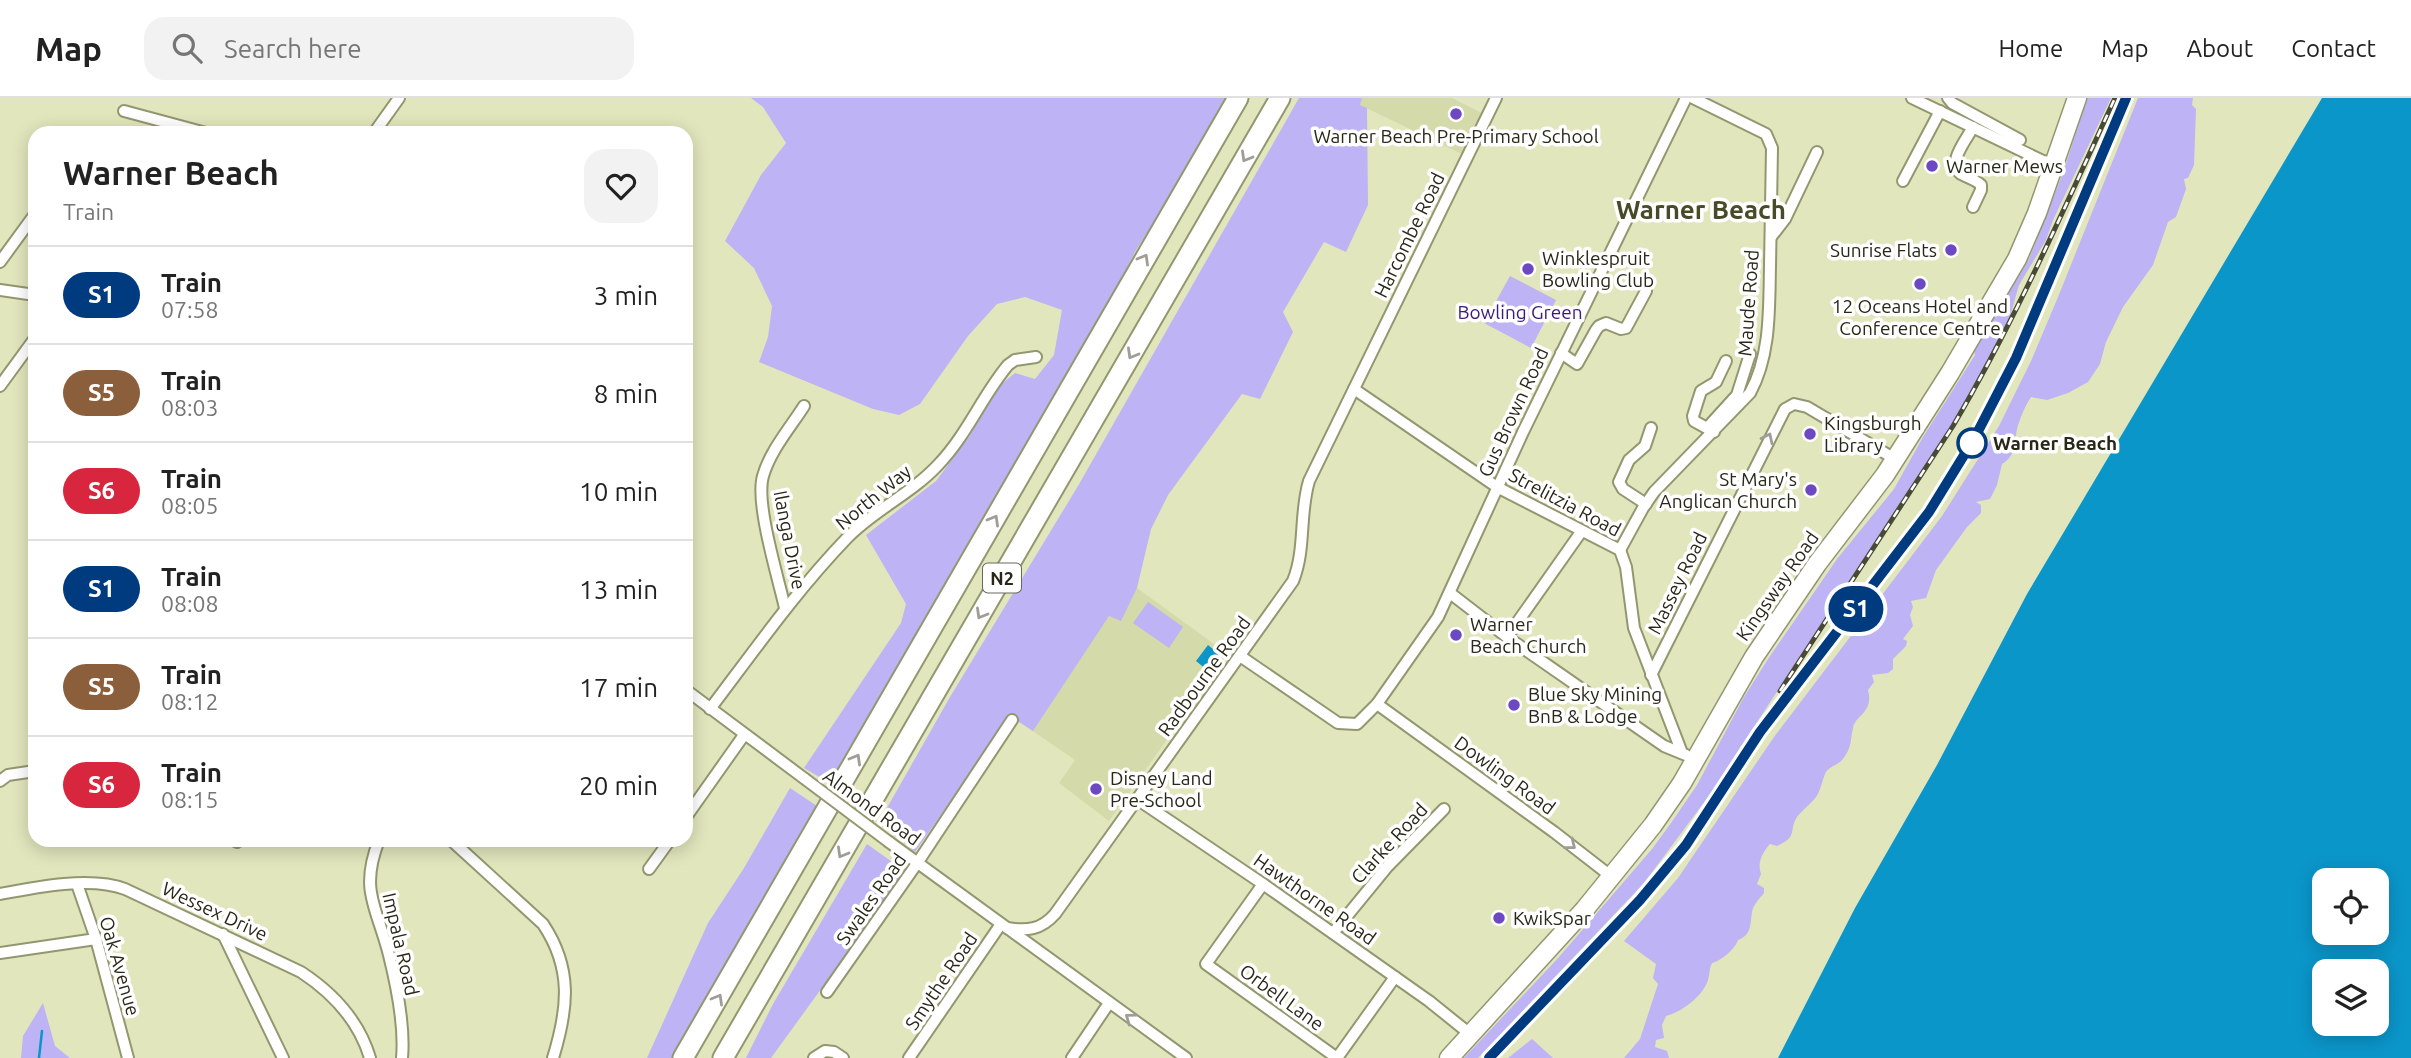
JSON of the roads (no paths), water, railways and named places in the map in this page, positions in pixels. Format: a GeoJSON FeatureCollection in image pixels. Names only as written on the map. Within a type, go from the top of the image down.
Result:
{"type":"FeatureCollection","features":[{"type":"Feature","properties":{"kind":"highway","name":"N2"},"geometry":{"type":"LineString","coordinates":[[683,1058],[1238,98]]}},
{"type":"Feature","properties":{"kind":"highway","name":"N2"},"geometry":{"type":"LineString","coordinates":[[723,1058],[1280,98]]}},
{"type":"Feature","properties":{"kind":"main road","name":"Kingsway Road"},"geometry":{"type":"LineString","coordinates":[[1449,1058],[1612,877],[1666,808],[1689,756],[1817,564],[1895,459],[1950,373],[2017,259],[2038,214],[2077,98]]}},
{"type":"Feature","properties":{"kind":"street"},"geometry":{"type":"LineString","coordinates":[[379,126],[399,98]]}},
{"type":"Feature","properties":{"kind":"street","name":"Harcombe Road"},"geometry":{"type":"LineString","coordinates":[[1353,389],[1496,98]]}},
{"type":"Feature","properties":{"kind":"street","name":"Gus Brown Road"},"geometry":{"type":"LineString","coordinates":[[1240,656],[1331,719],[1344,725],[1363,720],[1377,704],[1438,617],[1561,353],[1686,98]]}},
{"type":"Feature","properties":{"kind":"street","name":"Maude Road"},"geometry":{"type":"LineString","coordinates":[[1620,550],[1646,504],[1711,430],[1744,401],[1758,377],[1769,317],[1770,139],[1766,134],[1693,98]]}},
{"type":"Feature","properties":{"kind":"street"},"geometry":{"type":"LineString","coordinates":[[1912,98],[2043,161],[2055,163]]}},
{"type":"Feature","properties":{"kind":"street"},"geometry":{"type":"LineString","coordinates":[[1903,181],[1937,110],[1939,98]]}},
{"type":"Feature","properties":{"kind":"street"},"geometry":{"type":"LineString","coordinates":[[1948,98],[1952,103],[2020,140]]}},
{"type":"Feature","properties":{"kind":"street"},"geometry":{"type":"LineString","coordinates":[[124,111],[180,126]]}},
{"type":"Feature","properties":{"kind":"street"},"geometry":{"type":"LineString","coordinates":[[1969,112],[1968,125],[1955,164],[1962,175],[1981,185],[1982,190],[1973,207]]}},
{"type":"Feature","properties":{"kind":"street"},"geometry":{"type":"LineString","coordinates":[[1771,237],[1785,219],[1817,152]]}},
{"type":"Feature","properties":{"kind":"street"},"geometry":{"type":"LineString","coordinates":[[0,262],[28,224]]}},
{"type":"Feature","properties":{"kind":"street"},"geometry":{"type":"LineString","coordinates":[[0,290],[28,294]]}},
{"type":"Feature","properties":{"kind":"street"},"geometry":{"type":"LineString","coordinates":[[1561,353],[1577,364],[1599,326],[1606,323],[1621,329],[1626,328],[1646,291]]}},
{"type":"Feature","properties":{"kind":"street"},"geometry":{"type":"LineString","coordinates":[[0,386],[28,348]]}},
{"type":"Feature","properties":{"kind":"street"},"geometry":{"type":"LineString","coordinates":[[1726,361],[1716,382],[1701,391],[1693,416],[1694,421],[1711,430],[1737,395],[1750,354]]}},
{"type":"Feature","properties":{"kind":"street","name":"North Way"},"geometry":{"type":"LineString","coordinates":[[710,709],[785,608],[848,537],[937,467],[957,443],[1008,365],[1015,360],[1036,357]]}},
{"type":"Feature","properties":{"kind":"street","name":"Strelitzia Road"},"geometry":{"type":"LineString","coordinates":[[1353,389],[1497,487],[1620,550],[1626,567],[1634,628],[1651,675],[1689,756]]}},
{"type":"Feature","properties":{"kind":"street","name":"Radbourne Road"},"geometry":{"type":"LineString","coordinates":[[1049,921],[1293,582],[1301,556],[1304,499],[1309,481],[1353,389]]}},
{"type":"Feature","properties":{"kind":"street","name":"Massey Road"},"geometry":{"type":"LineString","coordinates":[[1651,675],[1780,415],[1790,405],[1799,404],[1895,459]]}},
{"type":"Feature","properties":{"kind":"street","name":"Ilanga Drive"},"geometry":{"type":"LineString","coordinates":[[785,608],[763,510],[761,489],[769,461],[804,406]]}},
{"type":"Feature","properties":{"kind":"street"},"geometry":{"type":"LineString","coordinates":[[1646,504],[1623,489],[1619,482],[1629,460],[1645,446],[1651,428]]}},
{"type":"Feature","properties":{"kind":"street"},"geometry":{"type":"LineString","coordinates":[[1507,637],[1581,532]]}},
{"type":"Feature","properties":{"kind":"street"},"geometry":{"type":"LineString","coordinates":[[1450,593],[1507,637],[1664,746],[1689,756]]}},
{"type":"Feature","properties":{"kind":"street","name":"Almond Road"},"geometry":{"type":"LineString","coordinates":[[693,696],[1186,1058]]}},
{"type":"Feature","properties":{"kind":"street","name":"Dowling Road"},"geometry":{"type":"LineString","coordinates":[[1377,704],[1612,877]]}},
{"type":"Feature","properties":{"kind":"street","name":"Swales Road"},"geometry":{"type":"LineString","coordinates":[[827,992],[918,862],[1012,720]]}},
{"type":"Feature","properties":{"kind":"street"},"geometry":{"type":"LineString","coordinates":[[693,807],[744,735]]}},
{"type":"Feature","properties":{"kind":"street"},"geometry":{"type":"LineString","coordinates":[[0,781],[8,775],[28,772]]}},
{"type":"Feature","properties":{"kind":"street","name":"Hawthorne Road"},"geometry":{"type":"LineString","coordinates":[[1137,799],[1333,933],[1470,1034]]}},
{"type":"Feature","properties":{"kind":"street","name":"Clarke Road"},"geometry":{"type":"LineString","coordinates":[[1333,933],[1387,867],[1444,809]]}},
{"type":"Feature","properties":{"kind":"street","name":"Impala Road"},"geometry":{"type":"LineString","coordinates":[[377,847],[370,866],[370,897],[390,957],[400,1021],[402,1058]]}},
{"type":"Feature","properties":{"kind":"street"},"geometry":{"type":"LineString","coordinates":[[459,847],[535,916],[553,938],[565,977],[566,999],[561,1032],[553,1058]]}},
{"type":"Feature","properties":{"kind":"street"},"geometry":{"type":"LineString","coordinates":[[649,870],[665,847]]}},
{"type":"Feature","properties":{"kind":"street","name":"Wessex Drive"},"geometry":{"type":"LineString","coordinates":[[0,894],[77,884],[115,885],[301,972],[333,997],[356,1025],[370,1058]]}},
{"type":"Feature","properties":{"kind":"street","name":"Oak Avenue"},"geometry":{"type":"LineString","coordinates":[[77,884],[96,939],[128,1058]]}},
{"type":"Feature","properties":{"kind":"street","name":"Orbell Lane"},"geometry":{"type":"LineString","coordinates":[[1263,884],[1206,964],[1337,1058]]}},
{"type":"Feature","properties":{"kind":"street"},"geometry":{"type":"LineString","coordinates":[[1004,926],[1031,930],[1049,921]]}},
{"type":"Feature","properties":{"kind":"street"},"geometry":{"type":"LineString","coordinates":[[1037,951],[1040,936],[1049,921]]}},
{"type":"Feature","properties":{"kind":"street","name":"Smythe Road"},"geometry":{"type":"LineString","coordinates":[[909,1058],[1004,926]]}},
{"type":"Feature","properties":{"kind":"street"},"geometry":{"type":"LineString","coordinates":[[223,934],[283,1058]]}},
{"type":"Feature","properties":{"kind":"street"},"geometry":{"type":"LineString","coordinates":[[0,953],[96,939]]}},
{"type":"Feature","properties":{"kind":"street"},"geometry":{"type":"LineString","coordinates":[[1337,1058],[1395,978]]}},
{"type":"Feature","properties":{"kind":"street"},"geometry":{"type":"LineString","coordinates":[[1072,1058],[1109,1003]]}},
{"type":"Feature","properties":{"kind":"street"},"geometry":{"type":"LineString","coordinates":[[814,1058],[825,1051],[843,1058]]}},
{"type":"Feature","properties":{"kind":"water"},"geometry":{"type":"Polygon","coordinates":[[[2322,98],[2411,98],[2411,1058],[1778,1058],[1855,908],[1937,765],[2027,594],[2322,98]]]}},
{"type":"Feature","properties":{"kind":"water"},"geometry":{"type":"Polygon","coordinates":[[[1208,645],[1219,654],[1207,670],[1196,661],[1208,645]]]}},
{"type":"Feature","properties":{"kind":"waterway"},"geometry":{"type":"LineString","coordinates":[[39,1058],[42,1031]]}},
{"type":"Feature","properties":{"kind":"railway"},"geometry":{"type":"LineString","coordinates":[[1780,691],[1953,426],[1976,386],[2038,264],[2115,98]]}},
{"type":"Feature","properties":{"kind":"railway"},"geometry":{"type":"LineString","coordinates":[[1489,1058],[1640,900],[1686,845],[1760,732],[1929,511],[1964,457],[2016,358],[2126,98]]}},
{"type":"Feature","properties":{"kind":"train","name":"S1"},"geometry":{"type":"LineString","coordinates":[[1489,1058],[1640,900],[1686,845],[1760,732],[1929,512],[1964,457],[2016,358],[2126,98]]}},
{"type":"Feature","properties":{"kind":"place","name":"Warner Beach Pre-Primary School"},"geometry":{"type":"Point","coordinates":[1456,114]}},
{"type":"Feature","properties":{"kind":"place","name":"Warner Mews"},"geometry":{"type":"Point","coordinates":[1932,166]}},
{"type":"Feature","properties":{"kind":"place","name":"Sunrise Flats"},"geometry":{"type":"Point","coordinates":[1951,250]}},
{"type":"Feature","properties":{"kind":"place","name":"Winklespruit Bowling Club"},"geometry":{"type":"Point","coordinates":[1528,269]}},
{"type":"Feature","properties":{"kind":"place","name":"12 Oceans Hotel and Conference Centre"},"geometry":{"type":"Point","coordinates":[1920,284]}},
{"type":"Feature","properties":{"kind":"place","name":"Kingsburgh Library"},"geometry":{"type":"Point","coordinates":[1810,434]}},
{"type":"Feature","properties":{"kind":"place","name":"Warner Beach"},"geometry":{"type":"Point","coordinates":[1972,443]}},
{"type":"Feature","properties":{"kind":"place","name":"St Mary's Anglican Church"},"geometry":{"type":"Point","coordinates":[1811,490]}},
{"type":"Feature","properties":{"kind":"place","name":"Warner Beach Church"},"geometry":{"type":"Point","coordinates":[1456,635]}},
{"type":"Feature","properties":{"kind":"place","name":"Blue Sky Mining BnB & Lodge"},"geometry":{"type":"Point","coordinates":[1514,705]}},
{"type":"Feature","properties":{"kind":"place","name":"Disney Land Pre-School"},"geometry":{"type":"Point","coordinates":[1096,789]}},
{"type":"Feature","properties":{"kind":"place","name":"KwikSpar"},"geometry":{"type":"Point","coordinates":[1499,918]}},
{"type":"Feature","properties":{"kind":"district","name":"Warner Beach"},"geometry":{"type":"Point","coordinates":[1701,209]}},
{"type":"Feature","properties":{"kind":"park label","name":"Bowling Green"},"geometry":{"type":"Point","coordinates":[1520,312]}}]}
